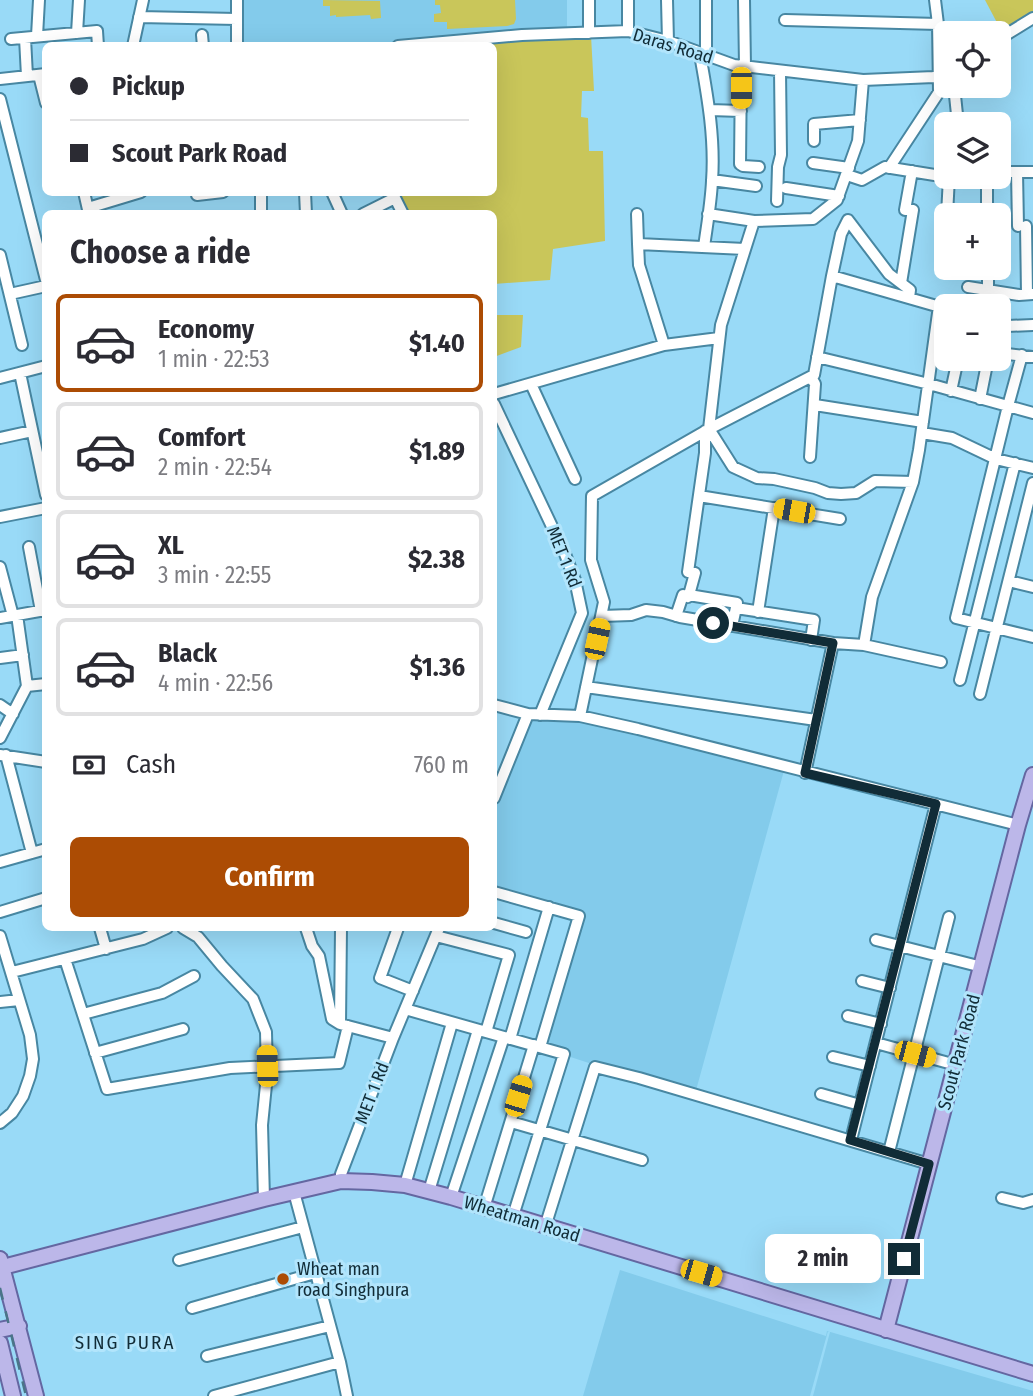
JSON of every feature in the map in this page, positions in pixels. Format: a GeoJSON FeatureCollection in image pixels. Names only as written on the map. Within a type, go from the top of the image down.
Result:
{"type":"FeatureCollection","features":[{"type":"Feature","properties":{"kind":"main road","name":"Scout Park Road"},"geometry":{"type":"LineString","coordinates":[[886,1330],[1033,775]]}},
{"type":"Feature","properties":{"kind":"main road","name":"Wheatman Road"},"geometry":{"type":"LineString","coordinates":[[1,1262],[341,1181],[405,1185],[1033,1374]]}},
{"type":"Feature","properties":{"kind":"main road"},"geometry":{"type":"LineString","coordinates":[[1,1262],[36,1396]]}},
{"type":"Feature","properties":{"kind":"main road"},"geometry":{"type":"LineString","coordinates":[[0,1330],[19,1326]]}},
{"type":"Feature","properties":{"kind":"main road"},"geometry":{"type":"LineString","coordinates":[[0,1343],[13,1396]]}},
{"type":"Feature","properties":{"kind":"street"},"geometry":{"type":"LineString","coordinates":[[37,36],[39,0]]}},
{"type":"Feature","properties":{"kind":"street"},"geometry":{"type":"LineString","coordinates":[[77,33],[79,0]]}},
{"type":"Feature","properties":{"kind":"street"},"geometry":{"type":"LineString","coordinates":[[134,42],[143,0]]}},
{"type":"Feature","properties":{"kind":"street"},"geometry":{"type":"LineString","coordinates":[[237,0],[237,42]]}},
{"type":"Feature","properties":{"kind":"street"},"geometry":{"type":"LineString","coordinates":[[589,0],[589,33]]}},
{"type":"Feature","properties":{"kind":"street"},"geometry":{"type":"LineString","coordinates":[[628,0],[628,32]]}},
{"type":"Feature","properties":{"kind":"street"},"geometry":{"type":"LineString","coordinates":[[667,0],[668,41]]}},
{"type":"Feature","properties":{"kind":"street"},"geometry":{"type":"LineString","coordinates":[[704,247],[712,180],[710,110],[701,60],[706,0]]}},
{"type":"Feature","properties":{"kind":"street"},"geometry":{"type":"LineString","coordinates":[[744,0],[740,164],[760,167]]}},
{"type":"Feature","properties":{"kind":"street"},"geometry":{"type":"LineString","coordinates":[[935,0],[938,21]]}},
{"type":"Feature","properties":{"kind":"street"},"geometry":{"type":"LineString","coordinates":[[139,17],[237,19]]}},
{"type":"Feature","properties":{"kind":"street"},"geometry":{"type":"LineString","coordinates":[[785,20],[934,24]]}},
{"type":"Feature","properties":{"kind":"street"},"geometry":{"type":"LineString","coordinates":[[1011,32],[1032,20]]}},
{"type":"Feature","properties":{"kind":"street"},"geometry":{"type":"LineString","coordinates":[[11,39],[96,31],[97,42]]}},
{"type":"Feature","properties":{"kind":"street","name":"Daras Road"},"geometry":{"type":"LineString","coordinates":[[443,42],[522,35],[628,32],[668,41],[743,66],[863,80],[934,75]]}},
{"type":"Feature","properties":{"kind":"street"},"geometry":{"type":"LineString","coordinates":[[25,38],[27,76]]}},
{"type":"Feature","properties":{"kind":"street"},"geometry":{"type":"LineString","coordinates":[[777,201],[781,155],[780,71]]}},
{"type":"Feature","properties":{"kind":"street"},"geometry":{"type":"LineString","coordinates":[[0,79],[42,75]]}},
{"type":"Feature","properties":{"kind":"street"},"geometry":{"type":"LineString","coordinates":[[708,214],[754,220],[813,219],[837,200],[858,141],[863,80]]}},
{"type":"Feature","properties":{"kind":"street"},"geometry":{"type":"LineString","coordinates":[[889,168],[935,98]]}},
{"type":"Feature","properties":{"kind":"street"},"geometry":{"type":"LineString","coordinates":[[0,99],[42,255]]}},
{"type":"Feature","properties":{"kind":"street"},"geometry":{"type":"LineString","coordinates":[[710,110],[741,111]]}},
{"type":"Feature","properties":{"kind":"street"},"geometry":{"type":"LineString","coordinates":[[814,141],[814,124],[860,120]]}},
{"type":"Feature","properties":{"kind":"street"},"geometry":{"type":"LineString","coordinates":[[813,163],[848,171],[862,180],[885,167],[934,175]]}},
{"type":"Feature","properties":{"kind":"street"},"geometry":{"type":"LineString","coordinates":[[901,283],[913,210],[905,209],[912,172]]}},
{"type":"Feature","properties":{"kind":"street"},"geometry":{"type":"LineString","coordinates":[[1011,172],[1033,172]]}},
{"type":"Feature","properties":{"kind":"street"},"geometry":{"type":"LineString","coordinates":[[968,287],[1030,294],[1030,256],[1022,226],[1017,172]]}},
{"type":"Feature","properties":{"kind":"street"},"geometry":{"type":"LineString","coordinates":[[712,180],[756,186]]}},
{"type":"Feature","properties":{"kind":"street"},"geometry":{"type":"LineString","coordinates":[[786,188],[839,196]]}},
{"type":"Feature","properties":{"kind":"street"},"geometry":{"type":"LineString","coordinates":[[91,210],[130,196]]}},
{"type":"Feature","properties":{"kind":"street"},"geometry":{"type":"LineString","coordinates":[[370,210],[392,196]]}},
{"type":"Feature","properties":{"kind":"street"},"geometry":{"type":"LineString","coordinates":[[637,214],[639,265],[664,345]]}},
{"type":"Feature","properties":{"kind":"street"},"geometry":{"type":"LineString","coordinates":[[689,594],[695,573],[688,572],[721,325],[754,220]]}},
{"type":"Feature","properties":{"kind":"street"},"geometry":{"type":"LineString","coordinates":[[580,716],[604,602],[591,560],[592,496],[707,430],[814,375],[841,234],[848,220],[889,274],[910,290],[909,298]]}},
{"type":"Feature","properties":{"kind":"street"},"geometry":{"type":"LineString","coordinates":[[638,244],[745,249]]}},
{"type":"Feature","properties":{"kind":"street"},"geometry":{"type":"LineString","coordinates":[[0,255],[22,345]]}},
{"type":"Feature","properties":{"kind":"street"},"geometry":{"type":"LineString","coordinates":[[832,276],[934,305]]}},
{"type":"Feature","properties":{"kind":"street"},"geometry":{"type":"LineString","coordinates":[[988,280],[988,290]]}},
{"type":"Feature","properties":{"kind":"street"},"geometry":{"type":"LineString","coordinates":[[10,294],[42,287]]}},
{"type":"Feature","properties":{"kind":"street"},"geometry":{"type":"LineString","coordinates":[[1011,326],[1033,325]]}},
{"type":"Feature","properties":{"kind":"street"},"geometry":{"type":"LineString","coordinates":[[497,393],[664,345],[719,338]]}},
{"type":"Feature","properties":{"kind":"street"},"geometry":{"type":"LineString","coordinates":[[864,645],[873,597],[913,482],[934,348]]}},
{"type":"Feature","properties":{"kind":"street"},"geometry":{"type":"LineString","coordinates":[[1028,356],[1008,407],[956,618],[1033,637]]}},
{"type":"Feature","properties":{"kind":"street"},"geometry":{"type":"LineString","coordinates":[[817,357],[1033,413]]}},
{"type":"Feature","properties":{"kind":"street"},"geometry":{"type":"LineString","coordinates":[[0,378],[42,367]]}},
{"type":"Feature","properties":{"kind":"street"},"geometry":{"type":"LineString","coordinates":[[951,391],[955,371]]}},
{"type":"Feature","properties":{"kind":"street"},"geometry":{"type":"LineString","coordinates":[[980,399],[986,371]]}},
{"type":"Feature","properties":{"kind":"street"},"geometry":{"type":"LineString","coordinates":[[20,373],[32,431],[41,452]]}},
{"type":"Feature","properties":{"kind":"street"},"geometry":{"type":"LineString","coordinates":[[810,457],[815,405],[815,384],[811,377]]}},
{"type":"Feature","properties":{"kind":"street"},"geometry":{"type":"LineString","coordinates":[[531,384],[575,479]]}},
{"type":"Feature","properties":{"kind":"street"},"geometry":{"type":"LineString","coordinates":[[815,405],[923,428],[952,438],[996,459],[1033,468]]}},
{"type":"Feature","properties":{"kind":"street","name":"MET 1 Rd"},"geometry":{"type":"LineString","coordinates":[[497,410],[565,554],[582,613],[497,792]]}},
{"type":"Feature","properties":{"kind":"street"},"geometry":{"type":"LineString","coordinates":[[707,430],[733,467],[757,478],[774,479],[841,494],[856,494],[875,481],[913,482]]}},
{"type":"Feature","properties":{"kind":"street"},"geometry":{"type":"LineString","coordinates":[[0,438],[32,431]]}},
{"type":"Feature","properties":{"kind":"street"},"geometry":{"type":"LineString","coordinates":[[960,680],[1015,463]]}},
{"type":"Feature","properties":{"kind":"street"},"geometry":{"type":"LineString","coordinates":[[980,694],[1033,483]]}},
{"type":"Feature","properties":{"kind":"street"},"geometry":{"type":"LineString","coordinates":[[699,496],[840,519]]}},
{"type":"Feature","properties":{"kind":"street"},"geometry":{"type":"LineString","coordinates":[[758,612],[775,508]]}},
{"type":"Feature","properties":{"kind":"street"},"geometry":{"type":"LineString","coordinates":[[0,517],[42,509]]}},
{"type":"Feature","properties":{"kind":"street"},"geometry":{"type":"LineString","coordinates":[[1021,533],[1033,536]]}},
{"type":"Feature","properties":{"kind":"street"},"geometry":{"type":"LineString","coordinates":[[29,547],[42,606]]}},
{"type":"Feature","properties":{"kind":"street"},"geometry":{"type":"LineString","coordinates":[[0,567],[15,616],[27,686],[0,738]]}},
{"type":"Feature","properties":{"kind":"street"},"geometry":{"type":"LineString","coordinates":[[1009,581],[1033,587]]}},
{"type":"Feature","properties":{"kind":"street"},"geometry":{"type":"LineString","coordinates":[[677,616],[683,595],[688,597],[689,594],[737,603],[732,626]]}},
{"type":"Feature","properties":{"kind":"street"},"geometry":{"type":"LineString","coordinates":[[736,608],[814,620],[811,640]]}},
{"type":"Feature","properties":{"kind":"street"},"geometry":{"type":"LineString","coordinates":[[0,618],[42,610]]}},
{"type":"Feature","properties":{"kind":"street"},"geometry":{"type":"LineString","coordinates":[[601,615],[631,615],[646,610],[663,612],[811,640],[864,645],[941,662]]}},
{"type":"Feature","properties":{"kind":"street"},"geometry":{"type":"LineString","coordinates":[[805,773],[833,643]]}},
{"type":"Feature","properties":{"kind":"street"},"geometry":{"type":"LineString","coordinates":[[0,658],[23,654]]}},
{"type":"Feature","properties":{"kind":"street"},"geometry":{"type":"LineString","coordinates":[[27,686],[42,684]]}},
{"type":"Feature","properties":{"kind":"street"},"geometry":{"type":"LineString","coordinates":[[586,687],[816,720]]}},
{"type":"Feature","properties":{"kind":"street"},"geometry":{"type":"LineString","coordinates":[[0,705],[13,714]]}},
{"type":"Feature","properties":{"kind":"street"},"geometry":{"type":"LineString","coordinates":[[497,706],[534,715],[580,716],[638,729],[1018,825]]}},
{"type":"Feature","properties":{"kind":"street"},"geometry":{"type":"LineString","coordinates":[[32,853],[3,755],[42,761]]}},
{"type":"Feature","properties":{"kind":"street"},"geometry":{"type":"LineString","coordinates":[[850,1140],[936,804]]}},
{"type":"Feature","properties":{"kind":"street"},"geometry":{"type":"LineString","coordinates":[[0,862],[42,850]]}},
{"type":"Feature","properties":{"kind":"street"},"geometry":{"type":"LineString","coordinates":[[484,1208],[579,916],[497,893]]}},
{"type":"Feature","properties":{"kind":"street"},"geometry":{"type":"LineString","coordinates":[[0,912],[42,899]]}},
{"type":"Feature","properties":{"kind":"street"},"geometry":{"type":"LineString","coordinates":[[452,1197],[549,908]]}},
{"type":"Feature","properties":{"kind":"street"},"geometry":{"type":"LineString","coordinates":[[889,1152],[949,917]]}},
{"type":"Feature","properties":{"kind":"street"},"geometry":{"type":"LineString","coordinates":[[497,924],[526,932]]}},
{"type":"Feature","properties":{"kind":"street"},"geometry":{"type":"LineString","coordinates":[[101,931],[106,949]]}},
{"type":"Feature","properties":{"kind":"street"},"geometry":{"type":"LineString","coordinates":[[12,972],[144,939],[161,931]]}},
{"type":"Feature","properties":{"kind":"street"},"geometry":{"type":"LineString","coordinates":[[189,931],[198,936],[253,999],[266,1032],[267,1066],[262,1125],[264,1199]]}},
{"type":"Feature","properties":{"kind":"street"},"geometry":{"type":"LineString","coordinates":[[307,931],[319,956],[332,1020],[393,1038]]}},
{"type":"Feature","properties":{"kind":"street"},"geometry":{"type":"LineString","coordinates":[[65,959],[107,1089],[230,1068],[339,1063],[344,1025],[341,931]]}},
{"type":"Feature","properties":{"kind":"street"},"geometry":{"type":"LineString","coordinates":[[397,931],[380,978],[413,991]]}},
{"type":"Feature","properties":{"kind":"street"},"geometry":{"type":"LineString","coordinates":[[429,1191],[509,955],[437,932]]}},
{"type":"Feature","properties":{"kind":"street","name":"MET 1 Rd"},"geometry":{"type":"LineString","coordinates":[[341,1181],[341,1174],[393,1038],[437,932]]}},
{"type":"Feature","properties":{"kind":"street"},"geometry":{"type":"LineString","coordinates":[[0,936],[30,1035],[33,1059],[23,1096],[12,1113],[0,1123]]}},
{"type":"Feature","properties":{"kind":"street"},"geometry":{"type":"LineString","coordinates":[[876,940],[982,967]]}},
{"type":"Feature","properties":{"kind":"street"},"geometry":{"type":"LineString","coordinates":[[83,1014],[162,993],[194,976]]}},
{"type":"Feature","properties":{"kind":"street"},"geometry":{"type":"LineString","coordinates":[[862,981],[890,988]]}},
{"type":"Feature","properties":{"kind":"street"},"geometry":{"type":"LineString","coordinates":[[0,1002],[19,1000]]}},
{"type":"Feature","properties":{"kind":"street"},"geometry":{"type":"LineString","coordinates":[[405,1009],[564,1054],[513,1216]]}},
{"type":"Feature","properties":{"kind":"street"},"geometry":{"type":"LineString","coordinates":[[848,1016],[881,1024]]}},
{"type":"Feature","properties":{"kind":"street"},"geometry":{"type":"LineString","coordinates":[[405,1185],[452,1023]]}},
{"type":"Feature","properties":{"kind":"street"},"geometry":{"type":"LineString","coordinates":[[96,1053],[183,1029]]}},
{"type":"Feature","properties":{"kind":"street"},"geometry":{"type":"LineString","coordinates":[[876,1043],[956,1065]]}},
{"type":"Feature","properties":{"kind":"street"},"geometry":{"type":"LineString","coordinates":[[833,1057],[870,1066]]}},
{"type":"Feature","properties":{"kind":"street"},"geometry":{"type":"LineString","coordinates":[[545,1227],[595,1067],[929,1164]]}},
{"type":"Feature","properties":{"kind":"street"},"geometry":{"type":"LineString","coordinates":[[821,1094],[860,1105]]}},
{"type":"Feature","properties":{"kind":"street"},"geometry":{"type":"LineString","coordinates":[[511,1122],[642,1160]]}},
{"type":"Feature","properties":{"kind":"street"},"geometry":{"type":"LineString","coordinates":[[294,1192],[347,1396]]}},
{"type":"Feature","properties":{"kind":"street"},"geometry":{"type":"LineString","coordinates":[[1002,1198],[1023,1203],[1033,1200]]}},
{"type":"Feature","properties":{"kind":"street"},"geometry":{"type":"LineString","coordinates":[[179,1260],[303,1227]]}},
{"type":"Feature","properties":{"kind":"street"},"geometry":{"type":"LineString","coordinates":[[191,1308],[315,1273]]}},
{"type":"Feature","properties":{"kind":"street"},"geometry":{"type":"LineString","coordinates":[[207,1356],[330,1326]]}},
{"type":"Feature","properties":{"kind":"street"},"geometry":{"type":"LineString","coordinates":[[214,1396],[340,1362]]}},
{"type":"Feature","properties":{"kind":"shaded area"},"geometry":{"type":"Polygon","coordinates":[[[240,0],[567,0],[567,30],[418,42],[241,42],[240,0]]]}},
{"type":"Feature","properties":{"kind":"shaded area"},"geometry":{"type":"Polygon","coordinates":[[[323,0],[380,1],[381,18],[371,19],[370,15],[330,16],[330,6],[323,6],[323,0]]]}},
{"type":"Feature","properties":{"kind":"shaded area"},"geometry":{"type":"Polygon","coordinates":[[[435,0],[515,0],[516,19],[514,24],[507,26],[447,29],[447,22],[434,22],[434,14],[441,13],[440,5],[435,5],[435,0]]]}},
{"type":"Feature","properties":{"kind":"shaded area"},"geometry":{"type":"Polygon","coordinates":[[[985,0],[1033,0],[1033,15],[1011,29],[1011,21],[996,21],[985,0]]]}},
{"type":"Feature","properties":{"kind":"shaded area"},"geometry":{"type":"Polygon","coordinates":[[[591,35],[594,91],[582,91],[581,117],[588,118],[589,151],[603,151],[605,241],[553,249],[550,280],[497,284],[497,210],[404,210],[398,196],[497,196],[497,42],[591,35]]]}},
{"type":"Feature","properties":{"kind":"shaded area"},"geometry":{"type":"Polygon","coordinates":[[[497,315],[523,315],[521,347],[497,356],[497,315]]]}},
{"type":"Feature","properties":{"kind":"shaded area"},"geometry":{"type":"Polygon","coordinates":[[[528,714],[580,716],[785,767],[695,1094],[540,1047],[579,916],[497,893],[497,791],[528,714]]]}},
{"type":"Feature","properties":{"kind":"shaded area"},"geometry":{"type":"Polygon","coordinates":[[[620,1270],[826,1336],[828,1331],[810,1396],[583,1396],[620,1270]]]}},
{"type":"Feature","properties":{"kind":"shaded area"},"geometry":{"type":"Polygon","coordinates":[[[830,1332],[1033,1391],[1033,1396],[813,1396],[830,1332]]]}},
{"type":"Feature","properties":{"kind":"railway"},"geometry":{"type":"LineString","coordinates":[[0,1288],[26,1396]]}},
{"type":"Feature","properties":{"kind":"place","name":"Wheat man road Singhpura"},"geometry":{"type":"Point","coordinates":[283,1279]}},
{"type":"Feature","properties":{"kind":"district","name":"SING PURA"},"geometry":{"type":"Point","coordinates":[125,1342]}},
{"type":"Feature","properties":{"kind":"route"},"geometry":{"type":"LineString","coordinates":[[713,623],[833,643],[805,773],[936,804],[850,1140],[929,1164],[904,1259]]}}]}
